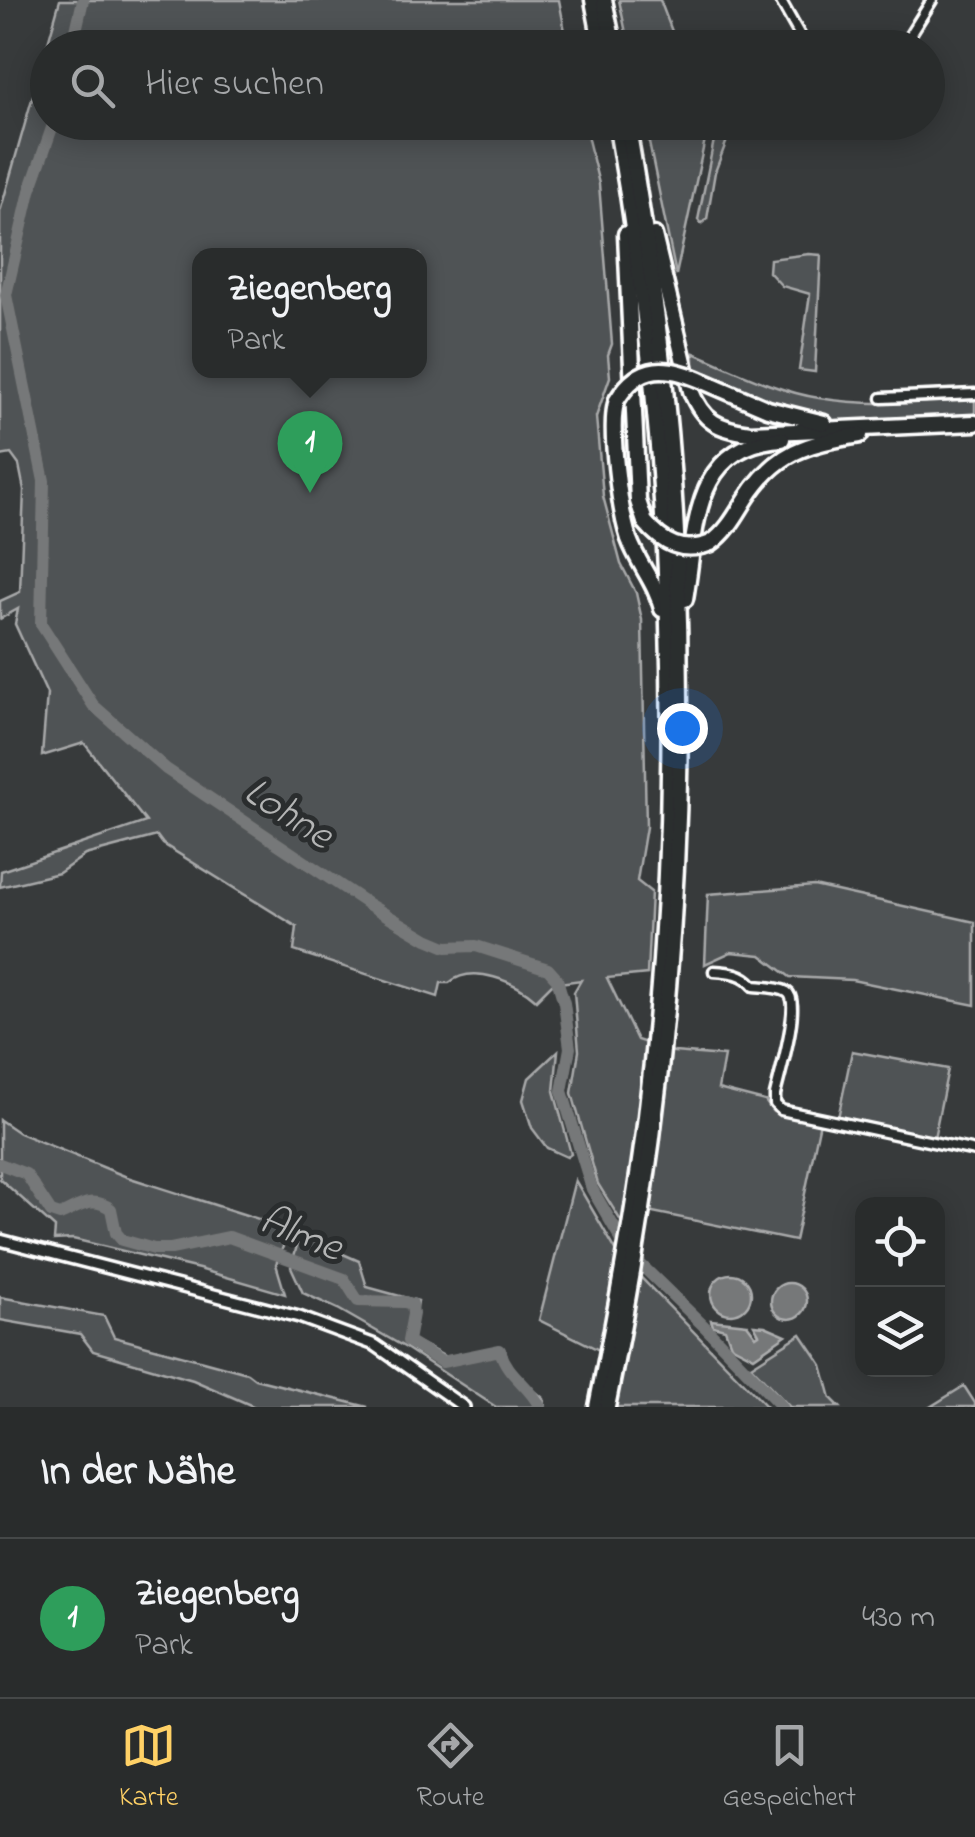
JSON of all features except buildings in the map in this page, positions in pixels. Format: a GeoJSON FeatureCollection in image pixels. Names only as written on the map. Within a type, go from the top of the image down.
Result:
{"type":"FeatureCollection","features":[{"type":"Feature","properties":{"kind":"highway"},"geometry":{"type":"LineString","coordinates":[[592,0],[598,30]]}},
{"type":"Feature","properties":{"kind":"highway"},"geometry":{"type":"LineString","coordinates":[[604,0],[610,30]]}},
{"type":"Feature","properties":{"kind":"highway"},"geometry":{"type":"LineString","coordinates":[[619,140],[653,382],[674,633]]}},
{"type":"Feature","properties":{"kind":"highway"},"geometry":{"type":"LineString","coordinates":[[607,1407],[656,1120],[669,988],[670,720],[677,555],[664,383],[630,140]]}},
{"type":"Feature","properties":{"kind":"highway"},"geometry":{"type":"LineString","coordinates":[[624,164],[620,178],[638,501],[645,522],[657,536],[680,548],[711,543],[728,528],[758,480],[783,457],[814,443],[860,431]]}},
{"type":"Feature","properties":{"kind":"highway"},"geometry":{"type":"LineString","coordinates":[[638,190],[650,213],[691,391],[703,415],[719,426],[750,433],[860,431]]}},
{"type":"Feature","properties":{"kind":"highway"},"geometry":{"type":"LineString","coordinates":[[674,633],[658,592],[630,542],[625,523],[613,428],[617,400],[629,382],[647,372],[673,370],[768,410],[860,431]]}},
{"type":"Feature","properties":{"kind":"highway"},"geometry":{"type":"LineString","coordinates":[[674,633],[700,501],[706,485],[727,460],[756,444],[773,440],[975,424]]}},
{"type":"Feature","properties":{"kind":"highway"},"geometry":{"type":"LineString","coordinates":[[597,1407],[623,1274],[646,1118],[671,875]]}},
{"type":"Feature","properties":{"kind":"street"},"geometry":{"type":"LineString","coordinates":[[780,0],[797,30]]}},
{"type":"Feature","properties":{"kind":"street"},"geometry":{"type":"LineString","coordinates":[[913,30],[932,0]]}},
{"type":"Feature","properties":{"kind":"street"},"geometry":{"type":"LineString","coordinates":[[882,398],[975,394]]}},
{"type":"Feature","properties":{"kind":"street"},"geometry":{"type":"LineString","coordinates":[[714,971],[738,974],[754,986],[784,990],[794,1000],[775,1095],[775,1104],[781,1110],[975,1151]]}},
{"type":"Feature","properties":{"kind":"street"},"geometry":{"type":"LineString","coordinates":[[0,1240],[338,1330],[376,1345],[464,1407]]}},
{"type":"Feature","properties":{"kind":"shaded area"},"geometry":{"type":"Polygon","coordinates":[[[60,0],[559,0],[565,30],[52,30],[60,0]]]}},
{"type":"Feature","properties":{"kind":"shaded area"},"geometry":{"type":"Polygon","coordinates":[[[619,0],[660,0],[671,30],[625,30],[619,0]]]}},
{"type":"Feature","properties":{"kind":"shaded area"},"geometry":{"type":"Polygon","coordinates":[[[30,106],[30,140],[588,140],[599,184],[612,344],[608,355],[610,377],[596,417],[603,496],[621,564],[636,593],[642,620],[646,827],[637,881],[651,892],[647,974],[607,978],[637,1040],[674,1052],[724,1056],[718,1089],[765,1101],[773,1112],[820,1122],[795,1241],[653,1212],[621,1221],[598,1184],[572,1093],[579,1051],[574,992],[581,980],[552,984],[536,1000],[506,981],[470,975],[441,983],[438,997],[294,951],[297,927],[163,844],[157,836],[85,855],[59,873],[0,887],[1,871],[146,822],[84,743],[42,756],[47,694],[15,624],[18,609],[0,619],[0,601],[20,592],[24,490],[19,465],[11,454],[0,456],[0,212],[30,106]]]}},
{"type":"Feature","properties":{"kind":"shaded area"},"geometry":{"type":"Polygon","coordinates":[[[648,140],[705,140],[676,275],[648,140]]]}},
{"type":"Feature","properties":{"kind":"shaded area"},"geometry":{"type":"Polygon","coordinates":[[[714,140],[727,140],[715,172],[707,219],[701,224],[698,220],[714,140]]]}},
{"type":"Feature","properties":{"kind":"shaded area"},"geometry":{"type":"Polygon","coordinates":[[[821,255],[815,372],[799,370],[810,294],[782,286],[769,272],[770,259],[821,255]]]}},
{"type":"Feature","properties":{"kind":"shaded area"},"geometry":{"type":"Polygon","coordinates":[[[694,353],[771,385],[819,398],[877,403],[975,400],[975,419],[885,423],[839,421],[795,413],[694,371],[694,353]]]}},
{"type":"Feature","properties":{"kind":"shaded area"},"geometry":{"type":"Polygon","coordinates":[[[814,886],[975,922],[975,1005],[852,980],[790,977],[761,955],[731,952],[705,964],[708,894],[814,886]]]}},
{"type":"Feature","properties":{"kind":"shaded area"},"geometry":{"type":"Polygon","coordinates":[[[558,1051],[554,1091],[571,1154],[567,1157],[547,1148],[532,1128],[523,1100],[529,1078],[558,1051]]]}},
{"type":"Feature","properties":{"kind":"shaded area"},"geometry":{"type":"Polygon","coordinates":[[[852,1051],[948,1069],[934,1138],[838,1118],[852,1051]]]}},
{"type":"Feature","properties":{"kind":"shaded area"},"geometry":{"type":"Polygon","coordinates":[[[0,1120],[19,1133],[127,1177],[290,1229],[276,1264],[285,1294],[73,1239],[54,1240],[55,1228],[0,1179],[0,1120]]]}},
{"type":"Feature","properties":{"kind":"shaded area"},"geometry":{"type":"Polygon","coordinates":[[[575,1180],[618,1254],[767,1407],[616,1407],[623,1362],[539,1320],[575,1180]]]}},
{"type":"Feature","properties":{"kind":"shaded area"},"geometry":{"type":"Polygon","coordinates":[[[300,1235],[359,1261],[367,1287],[418,1301],[412,1339],[448,1358],[498,1347],[505,1350],[511,1370],[544,1399],[545,1407],[496,1407],[406,1348],[303,1293],[291,1267],[300,1235]]]}},
{"type":"Feature","properties":{"kind":"shaded area"},"geometry":{"type":"Polygon","coordinates":[[[731,1274],[745,1280],[751,1294],[745,1308],[731,1314],[717,1308],[711,1294],[717,1280],[731,1274]]]}},
{"type":"Feature","properties":{"kind":"shaded area"},"geometry":{"type":"Polygon","coordinates":[[[789,1283],[802,1288],[807,1301],[802,1314],[789,1319],[776,1314],[771,1301],[776,1288],[789,1283]]]}},
{"type":"Feature","properties":{"kind":"shaded area"},"geometry":{"type":"Polygon","coordinates":[[[0,1297],[104,1316],[114,1337],[247,1373],[255,1379],[368,1407],[255,1407],[193,1380],[93,1351],[80,1334],[0,1320],[0,1297]]]}},
{"type":"Feature","properties":{"kind":"shaded area"},"geometry":{"type":"Polygon","coordinates":[[[711,1320],[747,1324],[756,1336],[759,1334],[754,1325],[786,1335],[754,1357],[731,1345],[725,1329],[713,1326],[711,1320]]]}},
{"type":"Feature","properties":{"kind":"shaded area"},"geometry":{"type":"Polygon","coordinates":[[[801,1334],[822,1365],[831,1398],[840,1407],[790,1407],[751,1366],[801,1334]]]}},
{"type":"Feature","properties":{"kind":"shaded area"},"geometry":{"type":"Polygon","coordinates":[[[964,1386],[975,1407],[930,1407],[964,1386]]]}},
{"type":"Feature","properties":{"kind":"waterway","name":"Lohne"},"geometry":{"type":"LineString","coordinates":[[76,30],[83,0]]}},
{"type":"Feature","properties":{"kind":"waterway","name":"Lohne"},"geometry":{"type":"LineString","coordinates":[[48,140],[30,191],[6,295],[44,481],[41,624],[93,705],[166,769],[427,939],[446,947],[476,946],[548,969],[557,979],[564,1003],[570,1048],[562,1091],[592,1189],[629,1253],[782,1407]]}},
{"type":"Feature","properties":{"kind":"waterway","name":"Alme"},"geometry":{"type":"LineString","coordinates":[[0,1164],[26,1174],[51,1212],[60,1215],[92,1203],[111,1209],[116,1233],[122,1240],[154,1249],[171,1249],[229,1237],[344,1279],[358,1301],[412,1304],[408,1341],[442,1362],[500,1350],[508,1367],[540,1407]]}},
{"type":"Feature","properties":{"kind":"place","name":"Ziegenberg"},"geometry":{"type":"Point","coordinates":[310,493]}}]}
